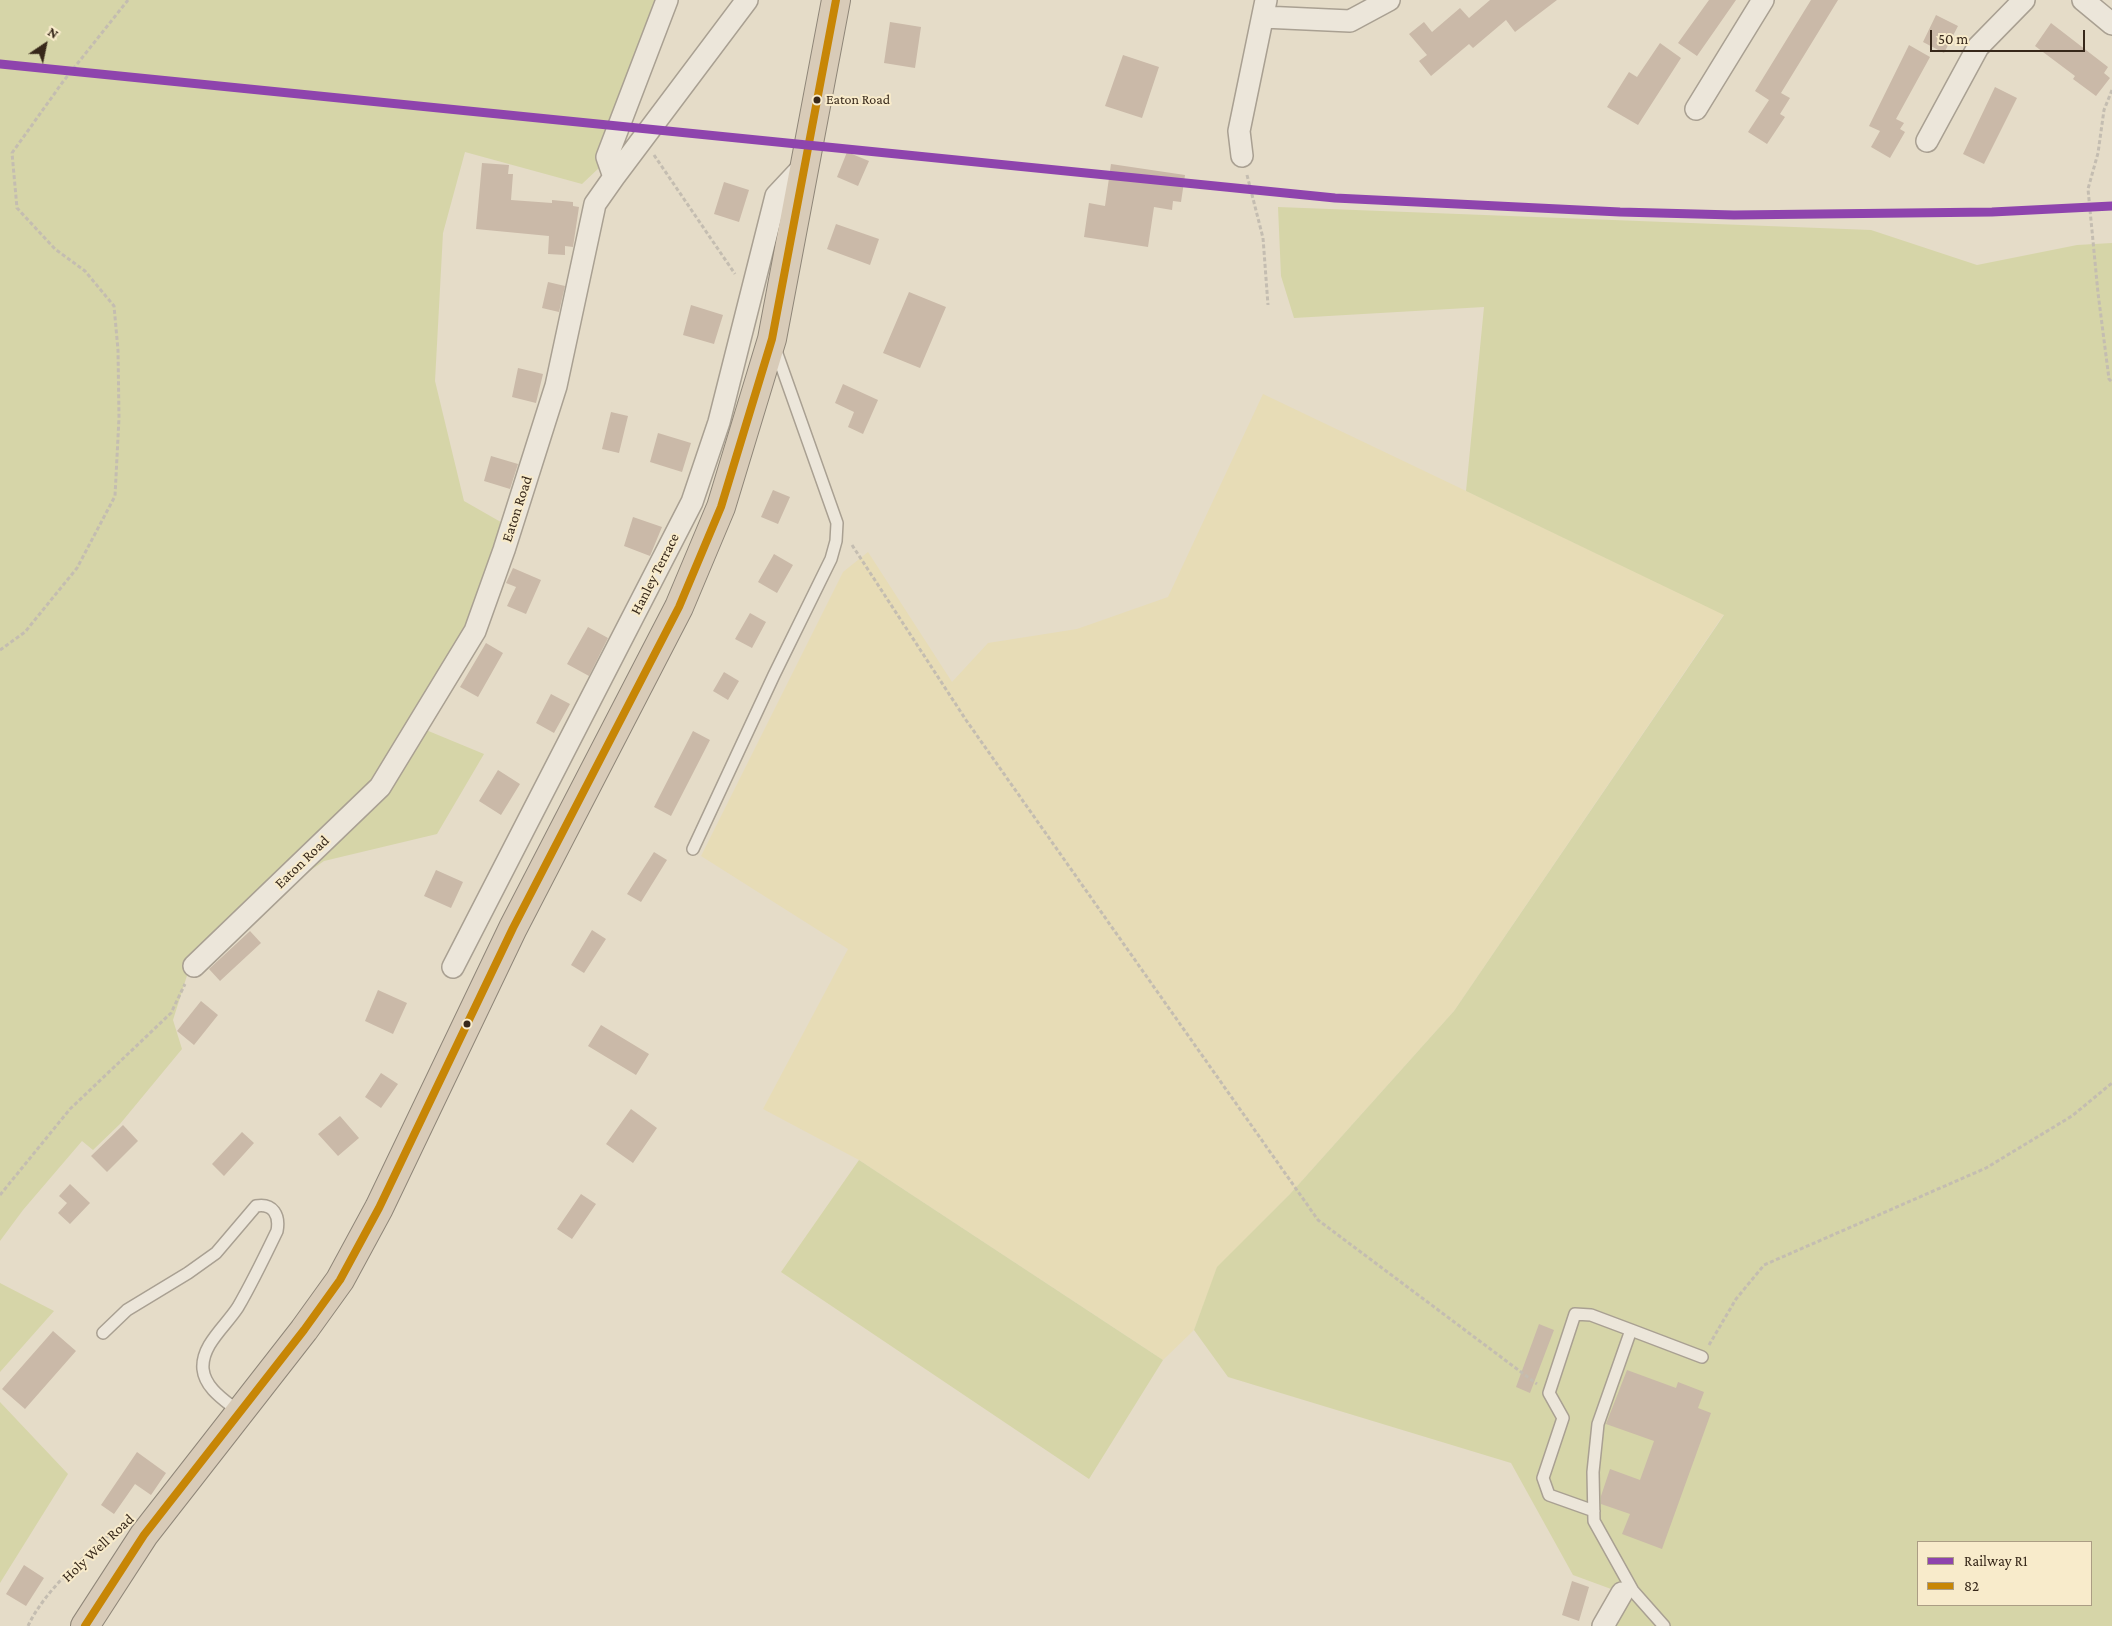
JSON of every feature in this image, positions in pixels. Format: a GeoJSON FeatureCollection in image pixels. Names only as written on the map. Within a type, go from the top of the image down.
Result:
{"type":"FeatureCollection","features":[{"type":"Feature","properties":{"kind":"highway"},"geometry":{"type":"LineString","coordinates":[[85,1626],[144,1535],[340,1280],[379,1208],[513,928],[679,607],[721,506],[772,339],[836,0]]}},
{"type":"Feature","properties":{"kind":"street"},"geometry":{"type":"LineString","coordinates":[[614,177],[607,157],[666,0]]}},
{"type":"Feature","properties":{"kind":"street","name":"Eaton Road"},"geometry":{"type":"LineString","coordinates":[[194,966],[380,787],[475,631],[504,550],[556,386],[595,204],[747,0]]}},
{"type":"Feature","properties":{"kind":"street"},"geometry":{"type":"LineString","coordinates":[[1242,156],[1239,131],[1264,9],[1350,21],[1389,0]]}},
{"type":"Feature","properties":{"kind":"street"},"geometry":{"type":"LineString","coordinates":[[1696,109],[1763,0]]}},
{"type":"Feature","properties":{"kind":"street"},"geometry":{"type":"LineString","coordinates":[[1927,141],[1978,47],[2024,0]]}},
{"type":"Feature","properties":{"kind":"street"},"geometry":{"type":"LineString","coordinates":[[2083,0],[2112,24]]}},
{"type":"Feature","properties":{"kind":"street","name":"Hanley Terrace"},"geometry":{"type":"LineString","coordinates":[[453,967],[692,502],[719,422],[776,196],[805,165]]}},
{"type":"Feature","properties":{"kind":"street"},"geometry":{"type":"LineString","coordinates":[[1604,1626],[1627,1592]]}},
{"type":"Feature","properties":{"kind":"lane"},"geometry":{"type":"LineString","coordinates":[[693,849],[774,675],[831,559],[836,541],[837,524],[772,339]]}},
{"type":"Feature","properties":{"kind":"lane"},"geometry":{"type":"LineString","coordinates":[[104,1333],[127,1310],[188,1273],[216,1253],[256,1206],[268,1206],[273,1209],[278,1219],[277,1231],[237,1308],[210,1345],[203,1360],[203,1370],[208,1384],[239,1412]]}},
{"type":"Feature","properties":{"kind":"lane"},"geometry":{"type":"LineString","coordinates":[[1594,1510],[1549,1495],[1543,1478],[1563,1418],[1549,1393],[1575,1314],[1591,1315],[1702,1357]]}},
{"type":"Feature","properties":{"kind":"lane"},"geometry":{"type":"LineString","coordinates":[[1631,1330],[1598,1424],[1593,1472],[1594,1521],[1627,1592],[1664,1626]]}},
{"type":"Feature","properties":{"kind":"path"},"geometry":{"type":"LineString","coordinates":[[0,650],[26,632],[77,568],[115,496],[119,418],[118,350],[114,306],[85,271],[55,249],[17,208],[12,153],[62,84],[128,0]]}},
{"type":"Feature","properties":{"kind":"path"},"geometry":{"type":"LineString","coordinates":[[2112,90],[2104,110],[2098,153],[2088,189],[2098,293],[2109,378],[2112,382]]}},
{"type":"Feature","properties":{"kind":"path"},"geometry":{"type":"LineString","coordinates":[[643,138],[750,298]]}},
{"type":"Feature","properties":{"kind":"path"},"geometry":{"type":"LineString","coordinates":[[1242,156],[1263,238],[1268,305]]}},
{"type":"Feature","properties":{"kind":"path"},"geometry":{"type":"LineString","coordinates":[[837,524],[966,720],[1154,990],[1318,1220],[1549,1393]]}},
{"type":"Feature","properties":{"kind":"path"},"geometry":{"type":"LineString","coordinates":[[0,1195],[70,1109],[171,1013],[194,966]]}},
{"type":"Feature","properties":{"kind":"path"},"geometry":{"type":"LineString","coordinates":[[1702,1357],[1736,1299],[1764,1265],[1986,1168],[2072,1116],[2112,1083]]}},
{"type":"Feature","properties":{"kind":"path","name":"Holy Well Road"},"geometry":{"type":"LineString","coordinates":[[28,1626],[36,1609],[85,1556],[122,1524]]}},
{"type":"Feature","properties":{"kind":"shaded area"},"geometry":{"type":"Polygon","coordinates":[[[1263,394],[1724,614],[1454,1011],[1290,1194],[1218,1267],[1194,1330],[1163,1360],[859,1160],[763,1109],[848,949],[701,856],[843,572],[868,552],[952,682],[988,643],[1077,629],[1168,597],[1263,394]]]}},
{"type":"Feature","properties":{"kind":"green space"},"geometry":{"type":"Polygon","coordinates":[[[0,0],[678,0],[619,149],[582,184],[465,152],[443,233],[435,381],[464,501],[520,533],[426,730],[484,754],[437,834],[324,861],[189,955],[190,966],[173,1020],[182,1049],[120,1124],[93,1150],[82,1141],[23,1210],[0,1241],[0,0]]]}},
{"type":"Feature","properties":{"kind":"green space"},"geometry":{"type":"Polygon","coordinates":[[[1278,207],[1871,230],[1977,265],[2077,245],[2112,243],[2112,1626],[1613,1626],[1622,1593],[1573,1575],[1511,1463],[1228,1377],[1194,1330],[1217,1267],[1290,1194],[1454,1011],[1724,615],[1466,491],[1484,307],[1294,318],[1281,276],[1278,207]]]}},
{"type":"Feature","properties":{"kind":"green space"},"geometry":{"type":"Polygon","coordinates":[[[859,1160],[1163,1360],[1089,1479],[781,1272],[859,1160]]]}},
{"type":"Feature","properties":{"kind":"green space"},"geometry":{"type":"Polygon","coordinates":[[[0,1283],[54,1311],[0,1372],[0,1283]]]}},
{"type":"Feature","properties":{"kind":"green space"},"geometry":{"type":"Polygon","coordinates":[[[0,1402],[68,1474],[0,1583],[0,1402]]]}},
{"type":"Feature","properties":{"kind":"building"},"geometry":{"type":"Polygon","coordinates":[[[1490,0],[1557,0],[1515,32],[1506,20],[1473,48],[1469,44],[1431,76],[1419,61],[1427,55],[1409,34],[1424,22],[1432,32],[1460,8],[1469,18],[1490,0]]]}},
{"type":"Feature","properties":{"kind":"building"},"geometry":{"type":"Polygon","coordinates":[[[1709,0],[1736,0],[1697,56],[1678,43],[1709,0]]]}},
{"type":"Feature","properties":{"kind":"building"},"geometry":{"type":"Polygon","coordinates":[[[1811,0],[1838,0],[1781,93],[1790,98],[1780,114],[1785,117],[1767,144],[1748,132],[1769,100],[1755,91],[1811,0]]]}},
{"type":"Feature","properties":{"kind":"building"},"geometry":{"type":"Polygon","coordinates":[[[1936,15],[1958,26],[1944,53],[1923,42],[1936,15]]]}},
{"type":"Feature","properties":{"kind":"building"},"geometry":{"type":"Polygon","coordinates":[[[890,22],[921,27],[915,68],[884,63],[890,22]]]}},
{"type":"Feature","properties":{"kind":"building"},"geometry":{"type":"Polygon","coordinates":[[[2051,23],[2108,67],[2104,73],[2110,78],[2096,96],[2073,79],[2075,76],[2035,46],[2051,23]]]}},
{"type":"Feature","properties":{"kind":"building"},"geometry":{"type":"Polygon","coordinates":[[[1660,43],[1681,58],[1638,125],[1607,107],[1629,72],[1637,77],[1660,43]]]}},
{"type":"Feature","properties":{"kind":"building"},"geometry":{"type":"Polygon","coordinates":[[[1909,45],[1930,57],[1896,119],[1904,123],[1900,129],[1905,132],[1890,158],[1871,147],[1880,131],[1869,126],[1909,45]]]}},
{"type":"Feature","properties":{"kind":"building"},"geometry":{"type":"Polygon","coordinates":[[[1123,55],[1159,67],[1142,118],[1105,106],[1123,55]]]}},
{"type":"Feature","properties":{"kind":"building"},"geometry":{"type":"Polygon","coordinates":[[[1995,87],[2017,98],[1984,164],[1963,154],[1995,87]]]}},
{"type":"Feature","properties":{"kind":"building"},"geometry":{"type":"Polygon","coordinates":[[[847,152],[869,161],[858,186],[837,177],[847,152]]]}},
{"type":"Feature","properties":{"kind":"building"},"geometry":{"type":"Polygon","coordinates":[[[482,163],[509,165],[508,174],[513,174],[511,200],[552,203],[552,200],[573,202],[573,206],[579,207],[573,247],[565,246],[565,255],[548,254],[549,236],[476,229],[482,163]]]}},
{"type":"Feature","properties":{"kind":"building"},"geometry":{"type":"Polygon","coordinates":[[[1111,164],[1185,175],[1181,202],[1173,201],[1172,210],[1154,207],[1148,247],[1084,237],[1089,203],[1105,206],[1111,164]]]}},
{"type":"Feature","properties":{"kind":"building"},"geometry":{"type":"Polygon","coordinates":[[[724,182],[749,190],[739,222],[714,214],[724,182]]]}},
{"type":"Feature","properties":{"kind":"building"},"geometry":{"type":"Polygon","coordinates":[[[836,224],[879,239],[870,265],[827,249],[836,224]]]}},
{"type":"Feature","properties":{"kind":"building"},"geometry":{"type":"Polygon","coordinates":[[[548,282],[565,286],[559,312],[542,308],[548,282]]]}},
{"type":"Feature","properties":{"kind":"building"},"geometry":{"type":"Polygon","coordinates":[[[909,292],[946,307],[920,368],[883,353],[909,292]]]}},
{"type":"Feature","properties":{"kind":"building"},"geometry":{"type":"Polygon","coordinates":[[[691,305],[723,315],[714,344],[683,335],[691,305]]]}},
{"type":"Feature","properties":{"kind":"building"},"geometry":{"type":"Polygon","coordinates":[[[518,368],[543,374],[536,403],[512,397],[518,368]]]}},
{"type":"Feature","properties":{"kind":"building"},"geometry":{"type":"Polygon","coordinates":[[[843,384],[878,400],[863,434],[848,427],[854,412],[835,403],[843,384]]]}},
{"type":"Feature","properties":{"kind":"building"},"geometry":{"type":"Polygon","coordinates":[[[611,412],[628,416],[619,453],[602,449],[611,412]]]}},
{"type":"Feature","properties":{"kind":"building"},"geometry":{"type":"Polygon","coordinates":[[[658,433],[691,443],[682,472],[650,462],[658,433]]]}},
{"type":"Feature","properties":{"kind":"building"},"geometry":{"type":"Polygon","coordinates":[[[491,456],[518,464],[510,489],[484,481],[491,456]]]}},
{"type":"Feature","properties":{"kind":"building"},"geometry":{"type":"Polygon","coordinates":[[[773,490],[790,497],[778,524],[761,517],[773,490]]]}},
{"type":"Feature","properties":{"kind":"building"},"geometry":{"type":"Polygon","coordinates":[[[633,517],[662,527],[650,556],[624,546],[633,517]]]}},
{"type":"Feature","properties":{"kind":"building"},"geometry":{"type":"Polygon","coordinates":[[[774,554],[793,565],[777,593],[758,582],[774,554]]]}},
{"type":"Feature","properties":{"kind":"building"},"geometry":{"type":"Polygon","coordinates":[[[513,568],[541,580],[526,614],[507,606],[516,587],[506,583],[513,568]]]}},
{"type":"Feature","properties":{"kind":"building"},"geometry":{"type":"Polygon","coordinates":[[[750,613],[766,622],[752,648],[735,639],[750,613]]]}},
{"type":"Feature","properties":{"kind":"building"},"geometry":{"type":"Polygon","coordinates":[[[588,627],[608,638],[589,676],[567,664],[588,627]]]}},
{"type":"Feature","properties":{"kind":"building"},"geometry":{"type":"Polygon","coordinates":[[[486,643],[503,653],[478,697],[460,687],[486,643]]]}},
{"type":"Feature","properties":{"kind":"building"},"geometry":{"type":"Polygon","coordinates":[[[724,672],[739,681],[728,700],[713,691],[724,672]]]}},
{"type":"Feature","properties":{"kind":"building"},"geometry":{"type":"Polygon","coordinates":[[[551,694],[570,704],[554,733],[536,723],[551,694]]]}},
{"type":"Feature","properties":{"kind":"building"},"geometry":{"type":"Polygon","coordinates":[[[693,731],[710,740],[671,816],[654,807],[693,731]]]}},
{"type":"Feature","properties":{"kind":"building"},"geometry":{"type":"Polygon","coordinates":[[[498,770],[520,784],[501,815],[479,801],[498,770]]]}},
{"type":"Feature","properties":{"kind":"building"},"geometry":{"type":"Polygon","coordinates":[[[654,852],[667,860],[641,902],[627,894],[654,852]]]}},
{"type":"Feature","properties":{"kind":"building"},"geometry":{"type":"Polygon","coordinates":[[[436,870],[463,882],[451,908],[424,896],[436,870]]]}},
{"type":"Feature","properties":{"kind":"building"},"geometry":{"type":"Polygon","coordinates":[[[592,930],[606,939],[584,973],[571,965],[592,930]]]}},
{"type":"Feature","properties":{"kind":"building"},"geometry":{"type":"Polygon","coordinates":[[[250,931],[261,943],[220,981],[209,969],[250,931]]]}},
{"type":"Feature","properties":{"kind":"building"},"geometry":{"type":"Polygon","coordinates":[[[378,990],[407,1003],[393,1034],[365,1021],[378,990]]]}},
{"type":"Feature","properties":{"kind":"building"},"geometry":{"type":"Polygon","coordinates":[[[201,1001],[218,1015],[194,1045],[177,1031],[201,1001]]]}},
{"type":"Feature","properties":{"kind":"building"},"geometry":{"type":"Polygon","coordinates":[[[601,1025],[649,1054],[636,1075],[588,1046],[601,1025]]]}},
{"type":"Feature","properties":{"kind":"building"},"geometry":{"type":"Polygon","coordinates":[[[381,1073],[398,1084],[381,1108],[365,1097],[381,1073]]]}},
{"type":"Feature","properties":{"kind":"building"},"geometry":{"type":"Polygon","coordinates":[[[631,1109],[657,1128],[633,1163],[606,1144],[631,1109]]]}},
{"type":"Feature","properties":{"kind":"building"},"geometry":{"type":"Polygon","coordinates":[[[340,1116],[359,1138],[338,1156],[318,1134],[340,1116]]]}},
{"type":"Feature","properties":{"kind":"building"},"geometry":{"type":"Polygon","coordinates":[[[123,1125],[138,1141],[107,1172],[91,1156],[123,1125]]]}},
{"type":"Feature","properties":{"kind":"building"},"geometry":{"type":"Polygon","coordinates":[[[242,1132],[254,1143],[224,1176],[212,1164],[242,1132]]]}},
{"type":"Feature","properties":{"kind":"building"},"geometry":{"type":"Polygon","coordinates":[[[70,1184],[90,1203],[70,1224],[58,1213],[67,1203],[59,1196],[70,1184]]]}},
{"type":"Feature","properties":{"kind":"building"},"geometry":{"type":"Polygon","coordinates":[[[581,1194],[596,1204],[572,1239],[557,1229],[581,1194]]]}},
{"type":"Feature","properties":{"kind":"building"},"geometry":{"type":"Polygon","coordinates":[[[1539,1324],[1554,1330],[1530,1393],[1516,1387],[1539,1324]]]}},
{"type":"Feature","properties":{"kind":"building"},"geometry":{"type":"Polygon","coordinates":[[[53,1331],[76,1351],[25,1409],[2,1389],[53,1331]]]}},
{"type":"Feature","properties":{"kind":"building"},"geometry":{"type":"Polygon","coordinates":[[[1627,1370],[1676,1388],[1678,1382],[1704,1392],[1698,1408],[1711,1413],[1662,1549],[1622,1534],[1630,1514],[1601,1504],[1601,1496],[1610,1469],[1640,1480],[1654,1441],[1606,1424],[1627,1370]]]}},
{"type":"Feature","properties":{"kind":"building"},"geometry":{"type":"Polygon","coordinates":[[[137,1452],[166,1473],[151,1495],[135,1484],[114,1514],[101,1505],[137,1452]]]}},
{"type":"Feature","properties":{"kind":"building"},"geometry":{"type":"Polygon","coordinates":[[[24,1565],[44,1578],[26,1606],[6,1594],[24,1565]]]}},
{"type":"Feature","properties":{"kind":"building"},"geometry":{"type":"Polygon","coordinates":[[[1572,1581],[1589,1587],[1579,1621],[1562,1615],[1572,1581]]]}},
{"type":"Feature","properties":{"kind":"rail line","name":"R1"},"geometry":{"type":"LineString","coordinates":[[0,64],[1335,198],[1620,212],[1734,215],[1992,212],[2112,206]]}},
{"type":"Feature","properties":{"kind":"transit line","name":"82"},"geometry":{"type":"LineString","coordinates":[[85,1626],[144,1535],[304,1330],[340,1280],[379,1208],[513,928],[679,607],[721,507],[772,339],[836,0]]}},
{"type":"Feature","properties":{"kind":"place","name":"Eaton Road"},"geometry":{"type":"Point","coordinates":[817,100]}}]}
